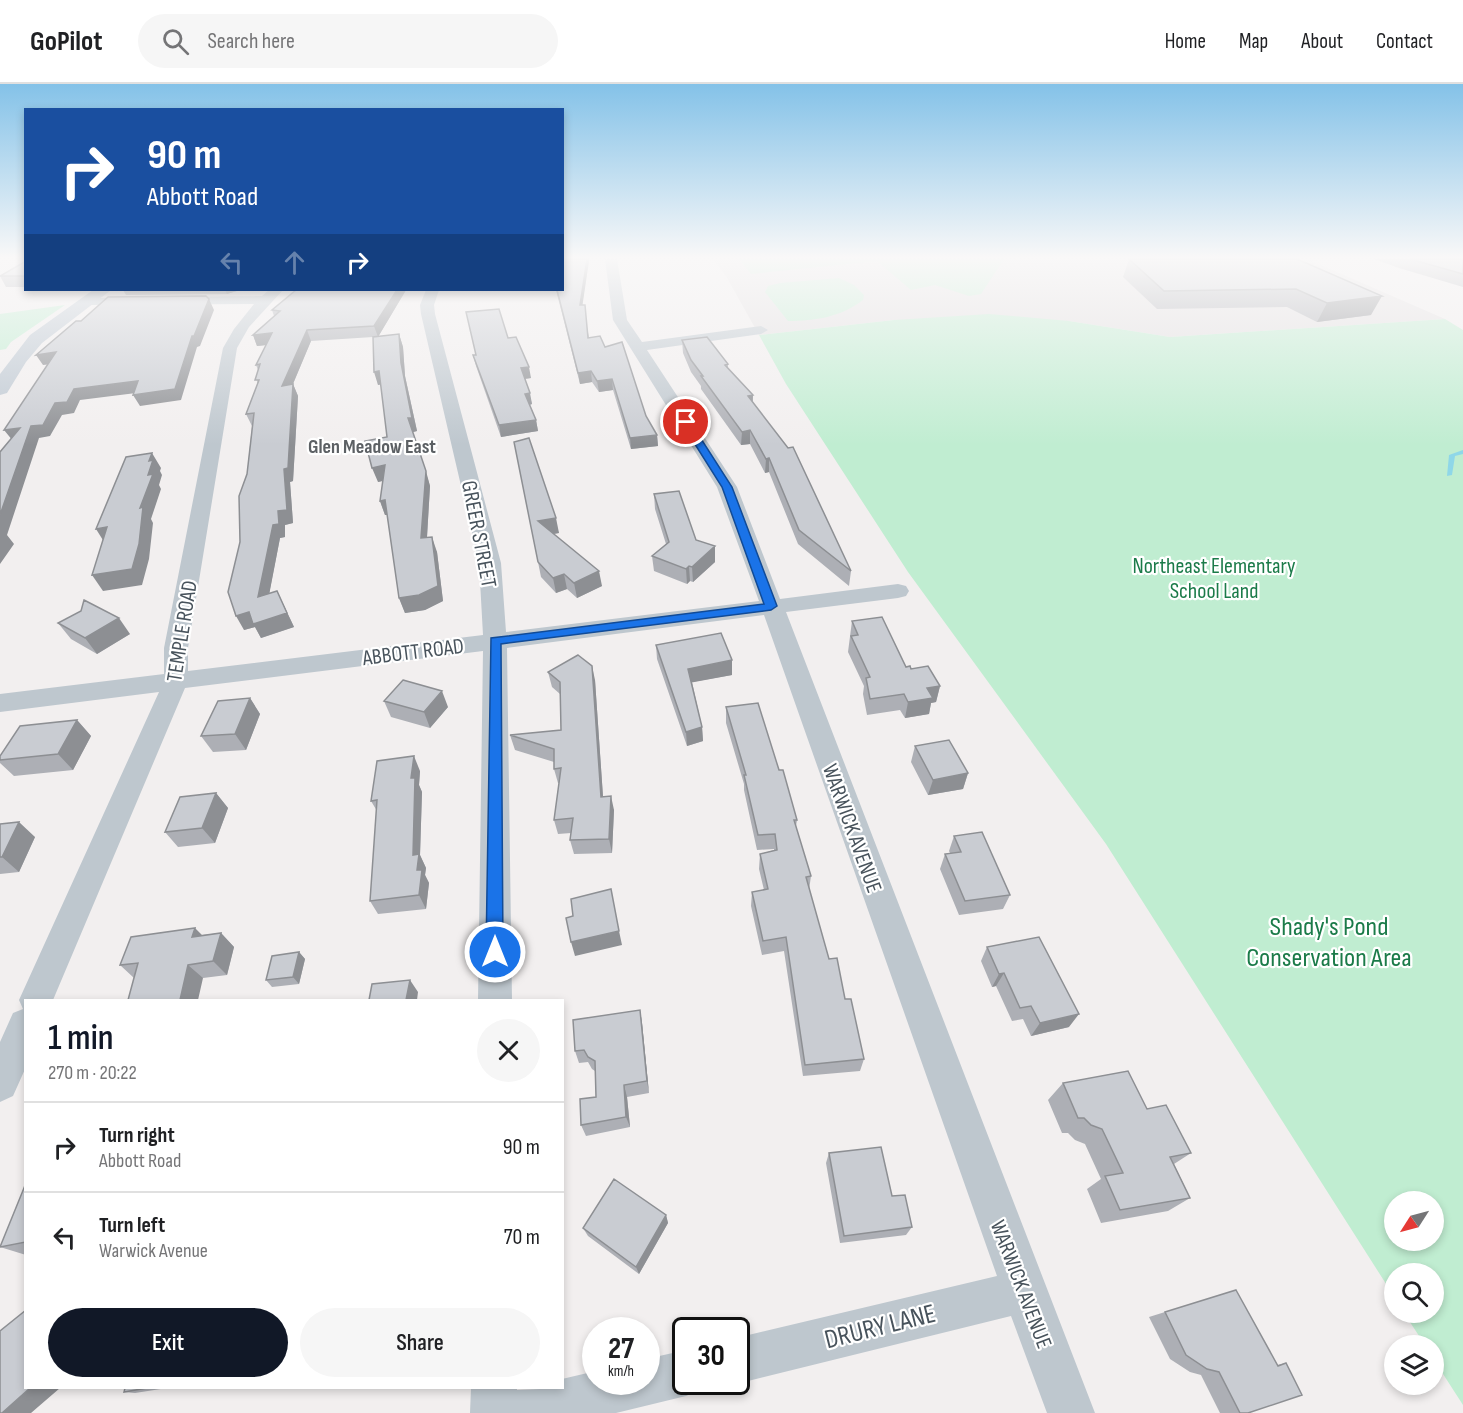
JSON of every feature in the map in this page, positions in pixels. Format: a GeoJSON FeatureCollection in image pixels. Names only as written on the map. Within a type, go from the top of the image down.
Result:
{"type":"FeatureCollection","features":[{"type":"Feature","properties":{"kind":"main road"},"geometry":{"type":"LineString","coordinates":[[0,389],[26,349],[62,321]]}},
{"type":"Feature","properties":{"kind":"street","name":"TEMPLE ROAD"},"geometry":{"type":"LineString","coordinates":[[36,999],[176,681],[176,648],[230,348],[246,321]]}},
{"type":"Feature","properties":{"kind":"street","name":"GREER STREET"},"geometry":{"type":"LineString","coordinates":[[431,321],[490,563],[495,641],[495,999]]}},
{"type":"Feature","properties":{"kind":"street","name":"WARWICK AVENUE"},"geometry":{"type":"LineString","coordinates":[[621,321],[626,332],[727,487],[1024,1292],[1071,1413]]}},
{"type":"Feature","properties":{"kind":"street"},"geometry":{"type":"LineString","coordinates":[[637,347],[760,330]]}},
{"type":"Feature","properties":{"kind":"street","name":"ABBOTT ROAD"},"geometry":{"type":"LineString","coordinates":[[0,703],[898,591]]}},
{"type":"Feature","properties":{"kind":"street"},"geometry":{"type":"LineString","coordinates":[[0,1083],[24,1029]]}},
{"type":"Feature","properties":{"kind":"street","name":"DRURY LANE"},"geometry":{"type":"LineString","coordinates":[[750,1357],[1024,1292]]}},
{"type":"Feature","properties":{"kind":"street"},"geometry":{"type":"LineString","coordinates":[[518,1413],[672,1376]]}},
{"type":"Feature","properties":{"kind":"street"},"geometry":{"type":"LineString","coordinates":[[494,1389],[494,1413]]}},
{"type":"Feature","properties":{"kind":"shaded area"},"geometry":{"type":"Polygon","coordinates":[[[751,321],[885,321],[759,335],[751,321]]]}},
{"type":"Feature","properties":{"kind":"shaded area"},"geometry":{"type":"Polygon","coordinates":[[[1069,321],[1414,321],[1170,337],[1069,321]]]}},
{"type":"Feature","properties":{"kind":"green space"},"geometry":{"type":"Polygon","coordinates":[[[0,321],[42,321],[11,342],[6,349],[0,350],[0,321]]]}},
{"type":"Feature","properties":{"kind":"green space","name":"Northeast Elementary School Land"},"geometry":{"type":"Polygon","coordinates":[[[885,321],[1069,321],[1170,337],[1414,321],[1448,321],[1463,330],[1463,1405],[1444,1376],[1444,1335],[1418,1335],[1411,1323],[1444,1323],[1444,1263],[1384,1263],[1384,1281],[1106,844],[908,572],[786,384],[759,335],[885,321]]]}},
{"type":"Feature","properties":{"kind":"building"},"geometry":{"type":"Polygon","coordinates":[[[76,321],[200,321],[192,336],[175,389],[133,395],[138,381],[74,389],[67,402],[55,403],[43,425],[31,426],[0,515],[0,452],[20,428],[4,430],[56,352],[36,355],[76,321]]]}},
{"type":"Feature","properties":{"kind":"building"},"geometry":{"type":"Polygon","coordinates":[[[269,321],[377,321],[374,326],[307,330],[282,386],[293,384],[288,468],[284,469],[287,510],[278,511],[279,524],[273,525],[258,597],[277,591],[287,613],[253,624],[249,612],[236,616],[228,592],[240,542],[239,496],[247,474],[254,413],[246,414],[259,380],[255,380],[260,364],[256,365],[272,333],[253,335],[269,321]]]}},
{"type":"Feature","properties":{"kind":"building"},"geometry":{"type":"Polygon","coordinates":[[[468,321],[503,321],[508,338],[516,337],[529,367],[521,368],[530,393],[525,394],[536,420],[499,425],[473,355],[476,355],[468,321]]]}},
{"type":"Feature","properties":{"kind":"building"},"geometry":{"type":"Polygon","coordinates":[[[565,321],[586,321],[588,338],[600,336],[605,347],[622,342],[646,416],[657,435],[630,438],[612,379],[597,381],[591,371],[578,373],[565,321]]]}},
{"type":"Feature","properties":{"kind":"building"},"geometry":{"type":"Polygon","coordinates":[[[399,334],[401,363],[412,418],[408,418],[426,471],[421,538],[432,537],[438,586],[419,595],[399,598],[385,500],[380,501],[385,465],[372,468],[365,441],[387,437],[379,371],[374,372],[373,337],[399,334]]]}},
{"type":"Feature","properties":{"kind":"building"},"geometry":{"type":"Polygon","coordinates":[[[707,337],[728,364],[725,365],[753,395],[748,396],[788,448],[793,447],[851,571],[799,530],[769,458],[766,459],[750,430],[742,432],[691,360],[682,340],[707,337]]]}},
{"type":"Feature","properties":{"kind":"building"},"geometry":{"type":"Polygon","coordinates":[[[529,438],[556,518],[538,521],[599,571],[574,583],[564,574],[553,578],[538,562],[514,442],[529,438]]]}},
{"type":"Feature","properties":{"kind":"building"},"geometry":{"type":"Polygon","coordinates":[[[152,453],[149,461],[153,460],[148,475],[153,474],[140,508],[143,507],[139,544],[132,569],[92,575],[107,527],[96,529],[126,457],[152,453]]]}},
{"type":"Feature","properties":{"kind":"building"},"geometry":{"type":"Polygon","coordinates":[[[679,491],[696,540],[715,546],[692,567],[689,566],[686,569],[652,556],[669,542],[654,494],[679,491]]]}},
{"type":"Feature","properties":{"kind":"building"},"geometry":{"type":"Polygon","coordinates":[[[84,600],[119,618],[85,638],[58,623],[81,611],[84,600]]]}},
{"type":"Feature","properties":{"kind":"building"},"geometry":{"type":"Polygon","coordinates":[[[882,617],[906,667],[910,666],[911,669],[928,666],[940,686],[927,688],[933,698],[908,702],[904,694],[870,699],[866,678],[870,677],[851,636],[858,635],[852,621],[882,617]]]}},
{"type":"Feature","properties":{"kind":"building"},"geometry":{"type":"Polygon","coordinates":[[[721,633],[732,660],[688,669],[702,727],[686,732],[656,645],[721,633]]]}},
{"type":"Feature","properties":{"kind":"building"},"geometry":{"type":"Polygon","coordinates":[[[578,655],[592,666],[601,797],[611,796],[609,839],[570,840],[573,818],[554,820],[561,768],[554,769],[554,749],[510,735],[561,730],[560,682],[548,672],[578,655]]]}},
{"type":"Feature","properties":{"kind":"building"},"geometry":{"type":"Polygon","coordinates":[[[403,680],[442,691],[424,712],[384,701],[403,680]]]}},
{"type":"Feature","properties":{"kind":"building"},"geometry":{"type":"Polygon","coordinates":[[[250,698],[235,734],[201,736],[218,701],[250,698]]]}},
{"type":"Feature","properties":{"kind":"building"},"geometry":{"type":"Polygon","coordinates":[[[758,703],[779,770],[783,770],[797,820],[794,820],[811,876],[806,877],[829,959],[837,958],[845,999],[851,999],[864,1059],[805,1065],[786,937],[763,941],[752,892],[768,889],[760,854],[777,850],[775,834],[758,835],[744,775],[746,775],[726,707],[758,703]]]}},
{"type":"Feature","properties":{"kind":"building"},"geometry":{"type":"Polygon","coordinates":[[[77,720],[58,754],[0,760],[0,756],[20,726],[77,720]]]}},
{"type":"Feature","properties":{"kind":"building"},"geometry":{"type":"Polygon","coordinates":[[[949,740],[968,773],[933,780],[915,746],[949,740]]]}},
{"type":"Feature","properties":{"kind":"building"},"geometry":{"type":"Polygon","coordinates":[[[414,756],[411,778],[415,778],[413,855],[419,854],[417,870],[422,870],[419,895],[370,901],[377,800],[371,801],[377,761],[414,756]]]}},
{"type":"Feature","properties":{"kind":"building"},"geometry":{"type":"Polygon","coordinates":[[[216,793],[202,828],[165,832],[180,797],[216,793]]]}},
{"type":"Feature","properties":{"kind":"building"},"geometry":{"type":"Polygon","coordinates":[[[19,822],[2,857],[0,857],[0,824],[19,822]]]}},
{"type":"Feature","properties":{"kind":"building"},"geometry":{"type":"Polygon","coordinates":[[[982,832],[1010,895],[965,901],[945,854],[961,852],[954,836],[982,832]]]}},
{"type":"Feature","properties":{"kind":"building"},"geometry":{"type":"Polygon","coordinates":[[[611,889],[619,931],[571,942],[566,918],[573,916],[571,899],[611,889]]]}},
{"type":"Feature","properties":{"kind":"building"},"geometry":{"type":"Polygon","coordinates":[[[195,928],[192,937],[221,933],[213,961],[188,965],[180,999],[128,999],[138,963],[120,965],[131,937],[195,928]]]}},
{"type":"Feature","properties":{"kind":"building"},"geometry":{"type":"Polygon","coordinates":[[[1039,937],[1079,1014],[1040,1023],[1031,1006],[1020,1008],[1004,973],[999,974],[987,947],[1039,937]]]}},
{"type":"Feature","properties":{"kind":"building"},"geometry":{"type":"Polygon","coordinates":[[[299,952],[293,977],[266,980],[272,956],[299,952]]]}},
{"type":"Feature","properties":{"kind":"building"},"geometry":{"type":"Polygon","coordinates":[[[410,980],[406,999],[369,999],[372,984],[410,980]]]}},
{"type":"Feature","properties":{"kind":"building"},"geometry":{"type":"Polygon","coordinates":[[[640,1010],[647,1081],[624,1085],[626,1117],[581,1125],[580,1099],[596,1097],[595,1061],[588,1057],[584,1050],[575,1051],[573,1020],[640,1010]]]}},
{"type":"Feature","properties":{"kind":"building"},"geometry":{"type":"Polygon","coordinates":[[[1128,1071],[1147,1109],[1166,1105],[1191,1153],[1170,1157],[1190,1198],[1120,1210],[1105,1176],[1123,1173],[1102,1129],[1091,1125],[1084,1118],[1078,1118],[1063,1083],[1128,1071]]]}},
{"type":"Feature","properties":{"kind":"building"},"geometry":{"type":"Polygon","coordinates":[[[881,1147],[892,1196],[905,1195],[912,1227],[844,1236],[829,1153],[881,1147]]]}},
{"type":"Feature","properties":{"kind":"building"},"geometry":{"type":"Polygon","coordinates":[[[614,1179],[666,1215],[636,1267],[583,1228],[614,1179]]]}},
{"type":"Feature","properties":{"kind":"building"},"geometry":{"type":"Polygon","coordinates":[[[24,1188],[24,1242],[0,1247],[24,1188]]]}},
{"type":"Feature","properties":{"kind":"building"},"geometry":{"type":"Polygon","coordinates":[[[1236,1290],[1278,1366],[1286,1363],[1302,1395],[1248,1413],[1240,1413],[1219,1372],[1207,1369],[1186,1355],[1165,1312],[1236,1290]]]}},
{"type":"Feature","properties":{"kind":"building"},"geometry":{"type":"Polygon","coordinates":[[[24,1312],[24,1389],[29,1389],[2,1413],[0,1413],[0,1331],[24,1312]]]}},
{"type":"Feature","properties":{"kind":"building"},"geometry":{"type":"Polygon","coordinates":[[[125,1389],[141,1389],[124,1392],[125,1389]]]}},
{"type":"Feature","properties":{"kind":"waterway"},"geometry":{"type":"LineString","coordinates":[[1449,475],[1452,455],[1463,452]]}},
{"type":"Feature","properties":{"kind":"district","name":"Glen Meadow East"},"geometry":{"type":"Point","coordinates":[372,446]}},
{"type":"Feature","properties":{"kind":"route"},"geometry":{"type":"LineString","coordinates":[[495,952],[495,641],[771,606],[727,487],[686,422]]}},
{"type":"Feature","properties":{"kind":"park label","name":"Shady's Pond Conservation Area"},"geometry":{"type":"Point","coordinates":[1329,942]}}]}
